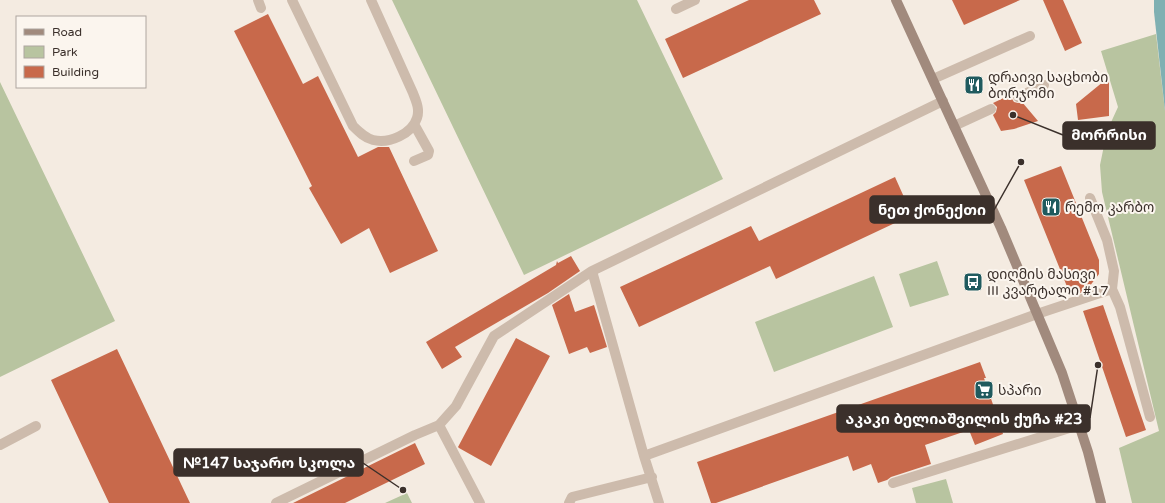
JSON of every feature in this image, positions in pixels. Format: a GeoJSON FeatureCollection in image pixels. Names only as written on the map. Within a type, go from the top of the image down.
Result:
{"type":"FeatureCollection","features":[{"type":"Feature","properties":{"kind":"main road"},"geometry":{"type":"LineString","coordinates":[[897,0],[1001,228],[1062,373],[1088,452],[1100,503]]}},
{"type":"Feature","properties":{"kind":"lane"},"geometry":{"type":"LineString","coordinates":[[292,0],[353,126],[361,134],[374,140],[386,140],[399,137],[408,131],[418,116],[418,106],[371,0]]}},
{"type":"Feature","properties":{"kind":"lane"},"geometry":{"type":"LineString","coordinates":[[676,9],[696,0]]}},
{"type":"Feature","properties":{"kind":"lane"},"geometry":{"type":"LineString","coordinates":[[933,79],[1030,36]]}},
{"type":"Feature","properties":{"kind":"lane"},"geometry":{"type":"LineString","coordinates":[[1018,97],[1044,85]]}},
{"type":"Feature","properties":{"kind":"lane"},"geometry":{"type":"LineString","coordinates":[[276,503],[415,435],[439,425],[456,406],[494,336],[592,271],[943,101]]}},
{"type":"Feature","properties":{"kind":"lane"},"geometry":{"type":"LineString","coordinates":[[954,126],[991,109]]}},
{"type":"Feature","properties":{"kind":"lane"},"geometry":{"type":"LineString","coordinates":[[414,124],[429,151],[428,155],[414,162]]}},
{"type":"Feature","properties":{"kind":"lane"},"geometry":{"type":"LineString","coordinates":[[1090,198],[1107,240],[1114,271],[1112,289],[1120,307],[1150,417]]}},
{"type":"Feature","properties":{"kind":"lane"},"geometry":{"type":"LineString","coordinates":[[592,271],[644,456],[652,477],[659,503]]}},
{"type":"Feature","properties":{"kind":"lane"},"geometry":{"type":"LineString","coordinates":[[644,456],[1038,314],[1112,289]]}},
{"type":"Feature","properties":{"kind":"lane"},"geometry":{"type":"LineString","coordinates":[[439,425],[480,503]]}},
{"type":"Feature","properties":{"kind":"lane"},"geometry":{"type":"LineString","coordinates":[[893,483],[1079,425]]}},
{"type":"Feature","properties":{"kind":"lane"},"geometry":{"type":"LineString","coordinates":[[0,446],[36,426]]}},
{"type":"Feature","properties":{"kind":"lane"},"geometry":{"type":"LineString","coordinates":[[569,503],[572,497],[652,477]]}},
{"type":"Feature","properties":{"kind":"green space"},"geometry":{"type":"Polygon","coordinates":[[[392,0],[637,0],[723,179],[524,275],[392,0]]]}},
{"type":"Feature","properties":{"kind":"green space"},"geometry":{"type":"Polygon","coordinates":[[[1156,34],[1165,111],[1165,503],[1132,503],[1119,448],[1159,431],[1102,192],[1100,165],[1107,131],[1118,107],[1101,51],[1156,34]]]}},
{"type":"Feature","properties":{"kind":"green space"},"geometry":{"type":"Polygon","coordinates":[[[0,82],[115,321],[0,377],[0,82]]]}},
{"type":"Feature","properties":{"kind":"green space"},"geometry":{"type":"Polygon","coordinates":[[[937,261],[949,295],[910,307],[899,274],[937,261]]]}},
{"type":"Feature","properties":{"kind":"green space"},"geometry":{"type":"Polygon","coordinates":[[[874,276],[893,327],[774,372],[755,322],[874,276]]]}},
{"type":"Feature","properties":{"kind":"green space"},"geometry":{"type":"Polygon","coordinates":[[[946,479],[953,503],[916,503],[912,488],[946,479]]]}},
{"type":"Feature","properties":{"kind":"green space"},"geometry":{"type":"Polygon","coordinates":[[[407,493],[412,503],[385,503],[407,493]]]}},
{"type":"Feature","properties":{"kind":"water"},"geometry":{"type":"Polygon","coordinates":[[[1154,0],[1165,0],[1165,111],[1154,12],[1154,0]]]}},
{"type":"Feature","properties":{"kind":"building"},"geometry":{"type":"Polygon","coordinates":[[[749,0],[814,0],[821,14],[683,78],[665,39],[749,0]]]}},
{"type":"Feature","properties":{"kind":"building"},"geometry":{"type":"Polygon","coordinates":[[[952,0],[1020,0],[964,25],[952,0]]]}},
{"type":"Feature","properties":{"kind":"building"},"geometry":{"type":"Polygon","coordinates":[[[1043,0],[1063,0],[1082,43],[1065,51],[1043,0]]]}},
{"type":"Feature","properties":{"kind":"building"},"geometry":{"type":"Polygon","coordinates":[[[268,14],[303,84],[318,76],[358,157],[378,147],[389,147],[438,251],[390,273],[369,228],[341,244],[309,188],[312,186],[234,31],[268,14]]]}},
{"type":"Feature","properties":{"kind":"building"},"geometry":{"type":"Polygon","coordinates":[[[1109,77],[1109,116],[1078,120],[1076,104],[1109,77]]]}},
{"type":"Feature","properties":{"kind":"building"},"geometry":{"type":"Polygon","coordinates":[[[1012,94],[1012,99],[1014,102],[1022,102],[1038,121],[1014,129],[1001,131],[993,115],[996,112],[997,107],[993,103],[1012,94]]]}},
{"type":"Feature","properties":{"kind":"building"},"geometry":{"type":"Polygon","coordinates":[[[1061,166],[1099,260],[1099,274],[1086,291],[1077,294],[1076,291],[1070,294],[1024,180],[1061,166]]]}},
{"type":"Feature","properties":{"kind":"building"},"geometry":{"type":"Polygon","coordinates":[[[895,177],[912,215],[776,279],[770,266],[639,327],[620,287],[751,226],[759,241],[895,177]]]}},
{"type":"Feature","properties":{"kind":"building"},"geometry":{"type":"Polygon","coordinates":[[[571,256],[580,271],[548,293],[455,347],[462,357],[442,369],[426,342],[556,265],[557,261],[558,263],[571,256]]]}},
{"type":"Feature","properties":{"kind":"building"},"geometry":{"type":"Polygon","coordinates":[[[569,294],[575,312],[594,305],[607,347],[590,353],[587,347],[569,354],[552,305],[569,294]]]}},
{"type":"Feature","properties":{"kind":"building"},"geometry":{"type":"Polygon","coordinates":[[[1103,305],[1146,430],[1126,437],[1083,311],[1103,305]]]}},
{"type":"Feature","properties":{"kind":"building"},"geometry":{"type":"Polygon","coordinates":[[[516,338],[550,356],[491,466],[458,447],[516,338]]]}},
{"type":"Feature","properties":{"kind":"building"},"geometry":{"type":"Polygon","coordinates":[[[117,349],[190,503],[109,503],[51,380],[117,349]]]}},
{"type":"Feature","properties":{"kind":"building"},"geometry":{"type":"Polygon","coordinates":[[[980,362],[1003,434],[975,445],[969,430],[925,445],[931,464],[891,477],[878,483],[871,464],[853,471],[848,456],[716,503],[711,503],[697,462],[980,362]]]}},
{"type":"Feature","properties":{"kind":"building"},"geometry":{"type":"Polygon","coordinates":[[[415,443],[425,464],[345,503],[293,503],[415,443]]]}},
{"type":"Feature","properties":{"kind":"place","name":"დრაივი საცხობი ბორჯომი"},"geometry":{"type":"Point","coordinates":[974,85]}},
{"type":"Feature","properties":{"kind":"place","name":"მორრისი"},"geometry":{"type":"Point","coordinates":[1013,115]}},
{"type":"Feature","properties":{"kind":"place","name":"ნეთ ქონექთი"},"geometry":{"type":"Point","coordinates":[1021,162]}},
{"type":"Feature","properties":{"kind":"place","name":"რემო კარბო"},"geometry":{"type":"Point","coordinates":[1051,207]}},
{"type":"Feature","properties":{"kind":"place","name":"დიღმის მასივი III კვარტალი #17"},"geometry":{"type":"Point","coordinates":[973,282]}},
{"type":"Feature","properties":{"kind":"place","name":"აკაკი ბელიაშვილის ქუჩა #23"},"geometry":{"type":"Point","coordinates":[1098,365]}},
{"type":"Feature","properties":{"kind":"place","name":"სპარი"},"geometry":{"type":"Point","coordinates":[984,390]}},
{"type":"Feature","properties":{"kind":"place","name":"№147 საჯარო სკოლა"},"geometry":{"type":"Point","coordinates":[403,490]}}]}
